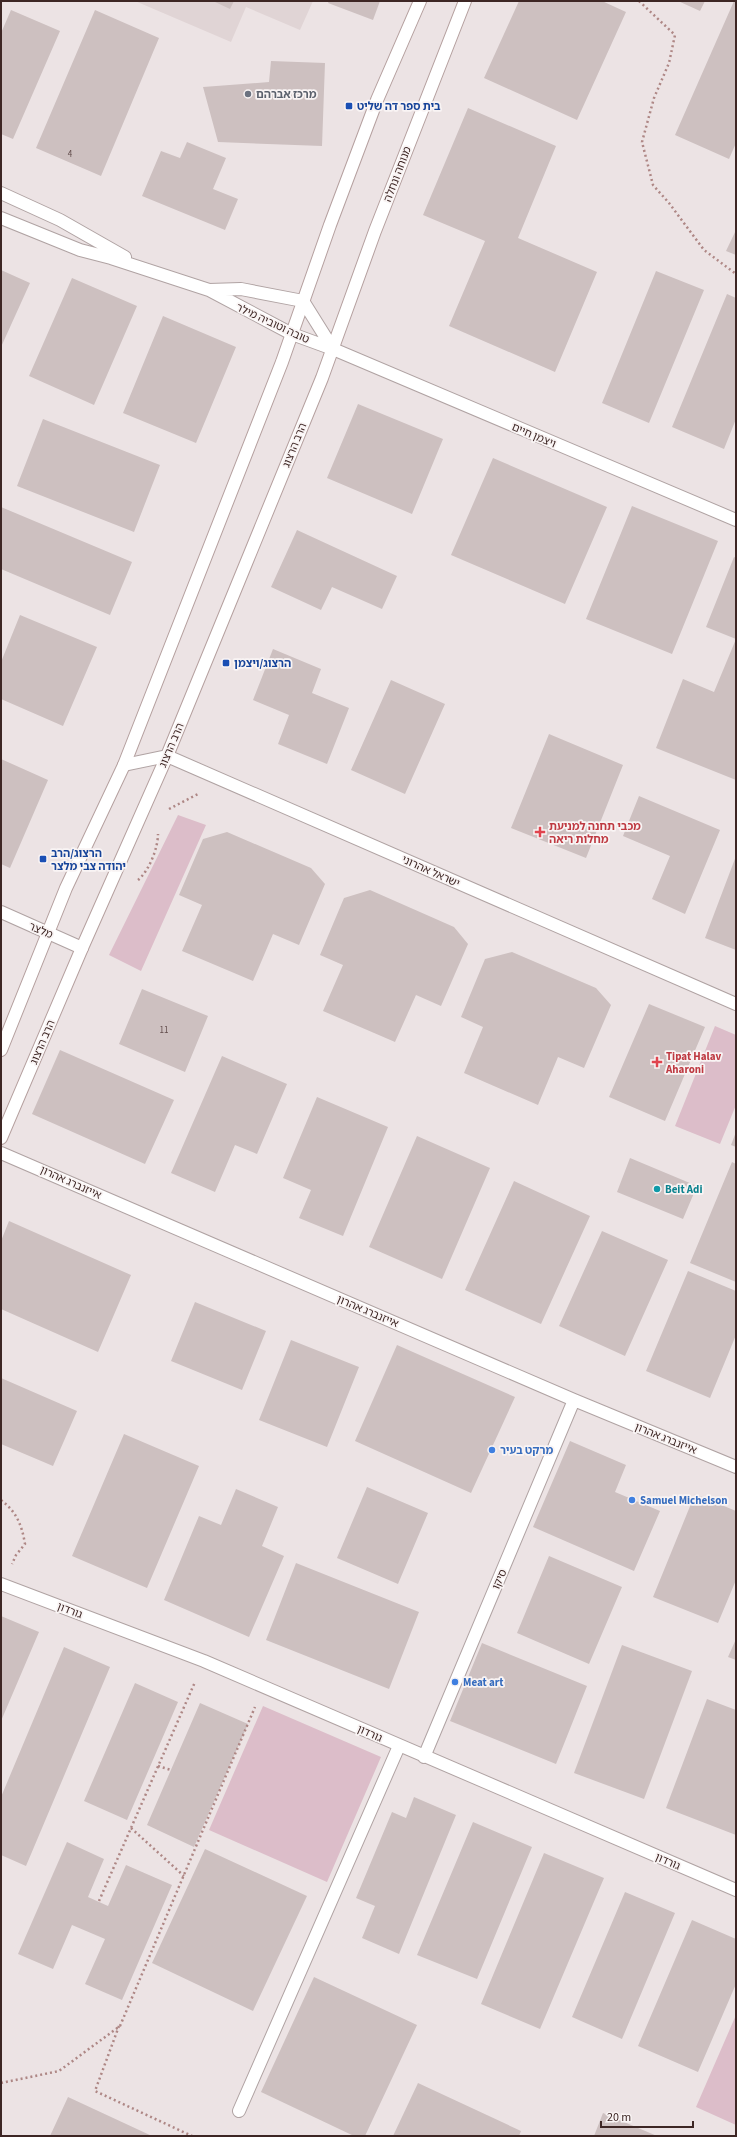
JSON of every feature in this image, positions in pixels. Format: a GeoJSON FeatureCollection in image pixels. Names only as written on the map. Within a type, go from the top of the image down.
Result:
{"type":"FeatureCollection","features":[{"type":"Feature","properties":{"kind":"street"},"geometry":{"type":"LineString","coordinates":[[1,1050],[66,888],[124,765],[292,334],[377,100],[420,1]]}},
{"type":"Feature","properties":{"kind":"street","name":"מנוחה ונחלה"},"geometry":{"type":"LineString","coordinates":[[333,349],[375,231],[465,1]]}},
{"type":"Feature","properties":{"kind":"street","name":"טובה וטוביה מילר"},"geometry":{"type":"LineString","coordinates":[[1,194],[60,220],[152,272]]}},
{"type":"Feature","properties":{"kind":"street","name":"טובה וטוביה מילר"},"geometry":{"type":"LineString","coordinates":[[1,218],[80,250],[111,258],[209,290],[292,334],[333,349]]}},
{"type":"Feature","properties":{"kind":"street","name":"טובה וטוביה מילר"},"geometry":{"type":"LineString","coordinates":[[209,290],[241,289],[303,301],[333,349]]}},
{"type":"Feature","properties":{"kind":"street","name":"ויצמן חיים"},"geometry":{"type":"LineString","coordinates":[[333,349],[736,520]]}},
{"type":"Feature","properties":{"kind":"street","name":"הרב הרצוג"},"geometry":{"type":"LineString","coordinates":[[1,1138],[82,948],[167,756],[333,349]]}},
{"type":"Feature","properties":{"kind":"street"},"geometry":{"type":"LineString","coordinates":[[124,765],[167,756]]}},
{"type":"Feature","properties":{"kind":"street","name":"ישראל אהרוני"},"geometry":{"type":"LineString","coordinates":[[167,756],[736,1004]]}},
{"type":"Feature","properties":{"kind":"street","name":"מלצר"},"geometry":{"type":"LineString","coordinates":[[1,912],[82,948]]}},
{"type":"Feature","properties":{"kind":"street","name":"אייזנברג אהרון"},"geometry":{"type":"LineString","coordinates":[[1,1153],[574,1400],[736,1467]]}},
{"type":"Feature","properties":{"kind":"street","name":"סיקו"},"geometry":{"type":"LineString","coordinates":[[424,1757],[574,1400]]}},
{"type":"Feature","properties":{"kind":"street","name":"גורדון"},"geometry":{"type":"LineString","coordinates":[[2,1584],[204,1661],[264,1686],[424,1757],[736,1890]]}},
{"type":"Feature","properties":{"kind":"street"},"geometry":{"type":"LineString","coordinates":[[239,2111],[399,1746]]}},
{"type":"Feature","properties":{"kind":"path"},"geometry":{"type":"LineString","coordinates":[[640,1],[675,35],[669,63],[654,98],[642,142],[653,185],[669,203],[704,250],[736,274]]}},
{"type":"Feature","properties":{"kind":"path"},"geometry":{"type":"LineString","coordinates":[[166,814],[170,808],[192,799],[219,778]]}},
{"type":"Feature","properties":{"kind":"path"},"geometry":{"type":"LineString","coordinates":[[136,881],[141,877],[151,861],[158,840],[158,833]]}},
{"type":"Feature","properties":{"kind":"path"},"geometry":{"type":"LineString","coordinates":[[1,1500],[11,1508],[22,1527],[25,1544],[16,1555],[2,1584]]}},
{"type":"Feature","properties":{"kind":"path"},"geometry":{"type":"LineString","coordinates":[[99,1901],[204,1661]]}},
{"type":"Feature","properties":{"kind":"path"},"geometry":{"type":"LineString","coordinates":[[192,2136],[95,2091],[120,2026],[264,1686]]}},
{"type":"Feature","properties":{"kind":"path"},"geometry":{"type":"LineString","coordinates":[[158,1766],[171,1770]]}},
{"type":"Feature","properties":{"kind":"path"},"geometry":{"type":"LineString","coordinates":[[131,1828],[184,1876]]}},
{"type":"Feature","properties":{"kind":"path"},"geometry":{"type":"LineString","coordinates":[[1,2083],[59,2071],[120,2026]]}},
{"type":"Feature","properties":{"kind":"shaded area"},"geometry":{"type":"Polygon","coordinates":[[[135,1],[313,1],[300,30],[246,7],[231,42],[135,1]]]}},
{"type":"Feature","properties":{"kind":"shaded area"},"geometry":{"type":"Polygon","coordinates":[[[178,815],[206,825],[141,971],[109,955],[178,815]]]}},
{"type":"Feature","properties":{"kind":"shaded area"},"geometry":{"type":"Polygon","coordinates":[[[715,1026],[736,1035],[736,1105],[720,1144],[675,1126],[715,1026]]]}},
{"type":"Feature","properties":{"kind":"shaded area"},"geometry":{"type":"Polygon","coordinates":[[[263,1706],[381,1757],[327,1882],[209,1830],[263,1706]]]}},
{"type":"Feature","properties":{"kind":"shaded area"},"geometry":{"type":"Polygon","coordinates":[[[736,2015],[736,2125],[696,2107],[736,2015]]]}},
{"type":"Feature","properties":{"kind":"building"},"geometry":{"type":"Polygon","coordinates":[[[213,1],[234,1],[230,9],[213,1]]]}},
{"type":"Feature","properties":{"kind":"building"},"geometry":{"type":"Polygon","coordinates":[[[329,1],[380,1],[373,20],[328,3],[329,1]]]}},
{"type":"Feature","properties":{"kind":"building"},"geometry":{"type":"Polygon","coordinates":[[[519,1],[602,1],[626,12],[577,120],[484,78],[519,1]]]}},
{"type":"Feature","properties":{"kind":"building"},"geometry":{"type":"Polygon","coordinates":[[[678,1],[705,1],[700,11],[678,1]]]}},
{"type":"Feature","properties":{"kind":"building"},"geometry":{"type":"Polygon","coordinates":[[[734,1],[736,1],[736,143],[729,159],[675,135],[734,1]]]}},
{"type":"Feature","properties":{"kind":"building"},"geometry":{"type":"Polygon","coordinates":[[[11,10],[60,31],[13,139],[1,134],[1,33],[11,10]]]}},
{"type":"Feature","properties":{"kind":"building"},"geometry":{"type":"Polygon","coordinates":[[[95,10],[159,38],[101,176],[36,148],[95,10]]]}},
{"type":"Feature","properties":{"kind":"building"},"geometry":{"type":"Polygon","coordinates":[[[271,61],[325,63],[322,146],[218,142],[203,87],[269,82],[271,61]]]}},
{"type":"Feature","properties":{"kind":"building"},"geometry":{"type":"Polygon","coordinates":[[[468,108],[556,146],[518,238],[597,272],[555,372],[449,326],[485,241],[423,215],[468,108]]]}},
{"type":"Feature","properties":{"kind":"building"},"geometry":{"type":"Polygon","coordinates":[[[187,142],[226,158],[213,189],[238,199],[225,230],[142,196],[161,151],[180,158],[187,142]]]}},
{"type":"Feature","properties":{"kind":"building"},"geometry":{"type":"Polygon","coordinates":[[[736,230],[736,255],[726,251],[736,230]]]}},
{"type":"Feature","properties":{"kind":"building"},"geometry":{"type":"Polygon","coordinates":[[[1,270],[30,283],[1,347],[1,270]]]}},
{"type":"Feature","properties":{"kind":"building"},"geometry":{"type":"Polygon","coordinates":[[[656,271],[704,290],[649,423],[602,403],[656,271]]]}},
{"type":"Feature","properties":{"kind":"building"},"geometry":{"type":"Polygon","coordinates":[[[72,278],[137,306],[94,405],[29,376],[72,278]]]}},
{"type":"Feature","properties":{"kind":"building"},"geometry":{"type":"Polygon","coordinates":[[[727,294],[736,298],[736,419],[724,449],[672,427],[727,294]]]}},
{"type":"Feature","properties":{"kind":"building"},"geometry":{"type":"Polygon","coordinates":[[[163,316],[236,347],[196,443],[123,413],[163,316]]]}},
{"type":"Feature","properties":{"kind":"building"},"geometry":{"type":"Polygon","coordinates":[[[358,404],[443,439],[412,514],[327,478],[358,404]]]}},
{"type":"Feature","properties":{"kind":"building"},"geometry":{"type":"Polygon","coordinates":[[[43,419],[160,465],[134,532],[17,486],[43,419]]]}},
{"type":"Feature","properties":{"kind":"building"},"geometry":{"type":"Polygon","coordinates":[[[493,458],[607,507],[565,604],[451,555],[493,458]]]}},
{"type":"Feature","properties":{"kind":"building"},"geometry":{"type":"Polygon","coordinates":[[[632,506],[718,541],[672,654],[586,619],[632,506]]]}},
{"type":"Feature","properties":{"kind":"building"},"geometry":{"type":"Polygon","coordinates":[[[1,507],[132,562],[110,615],[1,569],[1,507]]]}},
{"type":"Feature","properties":{"kind":"building"},"geometry":{"type":"Polygon","coordinates":[[[297,530],[397,576],[382,609],[332,587],[321,610],[271,587],[297,530]]]}},
{"type":"Feature","properties":{"kind":"building"},"geometry":{"type":"Polygon","coordinates":[[[734,557],[736,558],[736,639],[706,627],[734,557]]]}},
{"type":"Feature","properties":{"kind":"building"},"geometry":{"type":"Polygon","coordinates":[[[20,615],[97,647],[63,726],[1,699],[1,662],[20,615]]]}},
{"type":"Feature","properties":{"kind":"building"},"geometry":{"type":"Polygon","coordinates":[[[736,639],[736,780],[656,748],[683,679],[714,692],[736,639]]]}},
{"type":"Feature","properties":{"kind":"building"},"geometry":{"type":"Polygon","coordinates":[[[273,649],[321,669],[312,693],[349,708],[327,764],[278,744],[289,715],[253,700],[273,649]]]}},
{"type":"Feature","properties":{"kind":"building"},"geometry":{"type":"Polygon","coordinates":[[[391,680],[445,704],[405,794],[351,770],[391,680]]]}},
{"type":"Feature","properties":{"kind":"building"},"geometry":{"type":"Polygon","coordinates":[[[549,734],[623,765],[586,858],[511,828],[549,734]]]}},
{"type":"Feature","properties":{"kind":"building"},"geometry":{"type":"Polygon","coordinates":[[[1,759],[48,780],[10,868],[1,864],[1,759]]]}},
{"type":"Feature","properties":{"kind":"building"},"geometry":{"type":"Polygon","coordinates":[[[639,796],[720,830],[685,914],[652,899],[670,856],[623,836],[639,796]]]}},
{"type":"Feature","properties":{"kind":"building"},"geometry":{"type":"Polygon","coordinates":[[[227,832],[311,868],[325,884],[299,945],[273,934],[253,981],[182,951],[202,905],[179,895],[203,839],[227,832]]]}},
{"type":"Feature","properties":{"kind":"building"},"geometry":{"type":"Polygon","coordinates":[[[736,856],[736,950],[705,938],[736,856]]]}},
{"type":"Feature","properties":{"kind":"building"},"geometry":{"type":"Polygon","coordinates":[[[370,890],[454,927],[468,944],[441,1006],[416,995],[395,1042],[323,1011],[343,965],[320,955],[344,898],[370,890]]]}},
{"type":"Feature","properties":{"kind":"building"},"geometry":{"type":"Polygon","coordinates":[[[512,952],[596,988],[611,1005],[584,1068],[558,1057],[538,1105],[464,1073],[483,1027],[461,1017],[485,959],[512,952]]]}},
{"type":"Feature","properties":{"kind":"building"},"geometry":{"type":"Polygon","coordinates":[[[142,989],[208,1016],[185,1072],[119,1044],[142,989]]]}},
{"type":"Feature","properties":{"kind":"building","name":"Tipat Halav Aharoni"},"geometry":{"type":"Polygon","coordinates":[[[649,1004],[705,1027],[665,1121],[609,1097],[649,1004]]]}},
{"type":"Feature","properties":{"kind":"building"},"geometry":{"type":"Polygon","coordinates":[[[60,1050],[174,1100],[145,1164],[32,1114],[60,1050]]]}},
{"type":"Feature","properties":{"kind":"building"},"geometry":{"type":"Polygon","coordinates":[[[222,1056],[287,1084],[257,1154],[235,1145],[215,1192],[171,1173],[222,1056]]]}},
{"type":"Feature","properties":{"kind":"building"},"geometry":{"type":"Polygon","coordinates":[[[317,1097],[388,1127],[343,1236],[299,1218],[311,1190],[283,1178],[317,1097]]]}},
{"type":"Feature","properties":{"kind":"building"},"geometry":{"type":"Polygon","coordinates":[[[736,1132],[736,1147],[731,1145],[736,1132]]]}},
{"type":"Feature","properties":{"kind":"building"},"geometry":{"type":"Polygon","coordinates":[[[417,1136],[490,1168],[442,1279],[369,1247],[417,1136]]]}},
{"type":"Feature","properties":{"kind":"building","name":"Beit Adi"},"geometry":{"type":"Polygon","coordinates":[[[630,1158],[697,1186],[683,1219],[617,1192],[630,1158]]]}},
{"type":"Feature","properties":{"kind":"building"},"geometry":{"type":"Polygon","coordinates":[[[732,1162],[736,1164],[736,1282],[690,1263],[732,1162]]]}},
{"type":"Feature","properties":{"kind":"building"},"geometry":{"type":"Polygon","coordinates":[[[514,1181],[590,1216],[541,1324],[465,1290],[514,1181]]]}},
{"type":"Feature","properties":{"kind":"building"},"geometry":{"type":"Polygon","coordinates":[[[9,1221],[131,1275],[98,1352],[1,1309],[1,1241],[9,1221]]]}},
{"type":"Feature","properties":{"kind":"building"},"geometry":{"type":"Polygon","coordinates":[[[602,1231],[668,1260],[625,1356],[559,1326],[602,1231]]]}},
{"type":"Feature","properties":{"kind":"building"},"geometry":{"type":"Polygon","coordinates":[[[688,1271],[736,1291],[736,1335],[710,1398],[646,1371],[688,1271]]]}},
{"type":"Feature","properties":{"kind":"building"},"geometry":{"type":"Polygon","coordinates":[[[195,1302],[266,1331],[242,1390],[171,1361],[195,1302]]]}},
{"type":"Feature","properties":{"kind":"building"},"geometry":{"type":"Polygon","coordinates":[[[291,1340],[359,1367],[327,1447],[259,1420],[291,1340]]]}},
{"type":"Feature","properties":{"kind":"building"},"geometry":{"type":"Polygon","coordinates":[[[397,1345],[515,1397],[471,1493],[355,1441],[397,1345]]]}},
{"type":"Feature","properties":{"kind":"building"},"geometry":{"type":"Polygon","coordinates":[[[1,1378],[77,1411],[53,1466],[1,1444],[1,1378]]]}},
{"type":"Feature","properties":{"kind":"building"},"geometry":{"type":"Polygon","coordinates":[[[124,1434],[199,1466],[147,1588],[72,1556],[124,1434]]]}},
{"type":"Feature","properties":{"kind":"building"},"geometry":{"type":"Polygon","coordinates":[[[570,1441],[626,1465],[615,1492],[660,1511],[634,1571],[533,1527],[570,1441]]]}},
{"type":"Feature","properties":{"kind":"building"},"geometry":{"type":"Polygon","coordinates":[[[367,1487],[428,1513],[398,1584],[337,1558],[367,1487]]]}},
{"type":"Feature","properties":{"kind":"building"},"geometry":{"type":"Polygon","coordinates":[[[236,1489],[278,1507],[262,1546],[284,1556],[249,1637],[164,1600],[199,1516],[221,1525],[236,1489]]]}},
{"type":"Feature","properties":{"kind":"building"},"geometry":{"type":"Polygon","coordinates":[[[695,1494],[736,1511],[736,1580],[718,1623],[653,1597],[695,1494]]]}},
{"type":"Feature","properties":{"kind":"building"},"geometry":{"type":"Polygon","coordinates":[[[549,1556],[622,1587],[589,1664],[517,1633],[549,1556]]]}},
{"type":"Feature","properties":{"kind":"building"},"geometry":{"type":"Polygon","coordinates":[[[296,1563],[419,1612],[389,1689],[266,1640],[296,1563]]]}},
{"type":"Feature","properties":{"kind":"building"},"geometry":{"type":"Polygon","coordinates":[[[1,1616],[39,1632],[1,1721],[1,1616]]]}},
{"type":"Feature","properties":{"kind":"building"},"geometry":{"type":"Polygon","coordinates":[[[736,1639],[736,1660],[728,1657],[736,1639]]]}},
{"type":"Feature","properties":{"kind":"building"},"geometry":{"type":"Polygon","coordinates":[[[482,1643],[587,1686],[556,1764],[450,1721],[482,1643]]]}},
{"type":"Feature","properties":{"kind":"building"},"geometry":{"type":"Polygon","coordinates":[[[622,1645],[692,1671],[644,1799],[574,1773],[622,1645]]]}},
{"type":"Feature","properties":{"kind":"building"},"geometry":{"type":"Polygon","coordinates":[[[64,1647],[110,1667],[26,1866],[1,1855],[1,1797],[64,1647]]]}},
{"type":"Feature","properties":{"kind":"building"},"geometry":{"type":"Polygon","coordinates":[[[135,1683],[178,1702],[127,1820],[84,1801],[135,1683]]]}},
{"type":"Feature","properties":{"kind":"building"},"geometry":{"type":"Polygon","coordinates":[[[707,1699],[736,1710],[736,1835],[666,1808],[707,1699]]]}},
{"type":"Feature","properties":{"kind":"building"},"geometry":{"type":"Polygon","coordinates":[[[200,1703],[248,1724],[194,1847],[147,1825],[200,1703]]]}},
{"type":"Feature","properties":{"kind":"building"},"geometry":{"type":"Polygon","coordinates":[[[414,1797],[456,1815],[399,1954],[362,1938],[375,1906],[356,1898],[392,1812],[406,1818],[414,1797]]]}},
{"type":"Feature","properties":{"kind":"building"},"geometry":{"type":"Polygon","coordinates":[[[473,1822],[532,1847],[477,1979],[417,1955],[473,1822]]]}},
{"type":"Feature","properties":{"kind":"building"},"geometry":{"type":"Polygon","coordinates":[[[67,1842],[104,1859],[88,1897],[108,1906],[126,1865],[172,1885],[122,2000],[85,1984],[105,1939],[72,1925],[53,1969],[18,1954],[67,1842]]]}},
{"type":"Feature","properties":{"kind":"building"},"geometry":{"type":"Polygon","coordinates":[[[205,1849],[307,1896],[253,2011],[152,1963],[205,1849]]]}},
{"type":"Feature","properties":{"kind":"building"},"geometry":{"type":"Polygon","coordinates":[[[544,1853],[604,1878],[540,2029],[481,2004],[544,1853]]]}},
{"type":"Feature","properties":{"kind":"building"},"geometry":{"type":"Polygon","coordinates":[[[625,1892],[675,1913],[622,2039],[572,2017],[625,1892]]]}},
{"type":"Feature","properties":{"kind":"building"},"geometry":{"type":"Polygon","coordinates":[[[692,1920],[736,1939],[736,1984],[698,2072],[638,2046],[692,1920]]]}},
{"type":"Feature","properties":{"kind":"building"},"geometry":{"type":"Polygon","coordinates":[[[314,1977],[417,2025],[365,2136],[354,2136],[261,2092],[314,1977]]]}},
{"type":"Feature","properties":{"kind":"building"},"geometry":{"type":"Polygon","coordinates":[[[418,2083],[521,2131],[519,2136],[393,2136],[418,2083]]]}},
{"type":"Feature","properties":{"kind":"building"},"geometry":{"type":"Polygon","coordinates":[[[68,2097],[152,2136],[50,2136],[68,2097]]]}},
{"type":"Feature","properties":{"kind":"building"},"geometry":{"type":"Polygon","coordinates":[[[603,2113],[657,2136],[594,2136],[603,2113]]]}},
{"type":"Feature","properties":{"kind":"place","name":"מרכז אברהם"},"geometry":{"type":"Point","coordinates":[248,94]}},
{"type":"Feature","properties":{"kind":"place","name":"בית ספר דה שליט"},"geometry":{"type":"Point","coordinates":[349,106]}},
{"type":"Feature","properties":{"kind":"place","name":"הרצוג/ויצמן"},"geometry":{"type":"Point","coordinates":[226,663]}},
{"type":"Feature","properties":{"kind":"place","name":"מכבי תחנה למניעת מחלות ריאה"},"geometry":{"type":"Point","coordinates":[540,832]}},
{"type":"Feature","properties":{"kind":"place","name":"הרצוג/הרב יהודה צבי מלצר"},"geometry":{"type":"Point","coordinates":[43,859]}},
{"type":"Feature","properties":{"kind":"place","name":"Tipat Halav Aharoni"},"geometry":{"type":"Point","coordinates":[657,1062]}},
{"type":"Feature","properties":{"kind":"place","name":"Beit Adi"},"geometry":{"type":"Point","coordinates":[657,1189]}},
{"type":"Feature","properties":{"kind":"place","name":"מרקט בעיר"},"geometry":{"type":"Point","coordinates":[492,1450]}},
{"type":"Feature","properties":{"kind":"place","name":"Samuel Michelson"},"geometry":{"type":"Point","coordinates":[632,1500]}},
{"type":"Feature","properties":{"kind":"place","name":"Meat art"},"geometry":{"type":"Point","coordinates":[455,1682]}}]}
